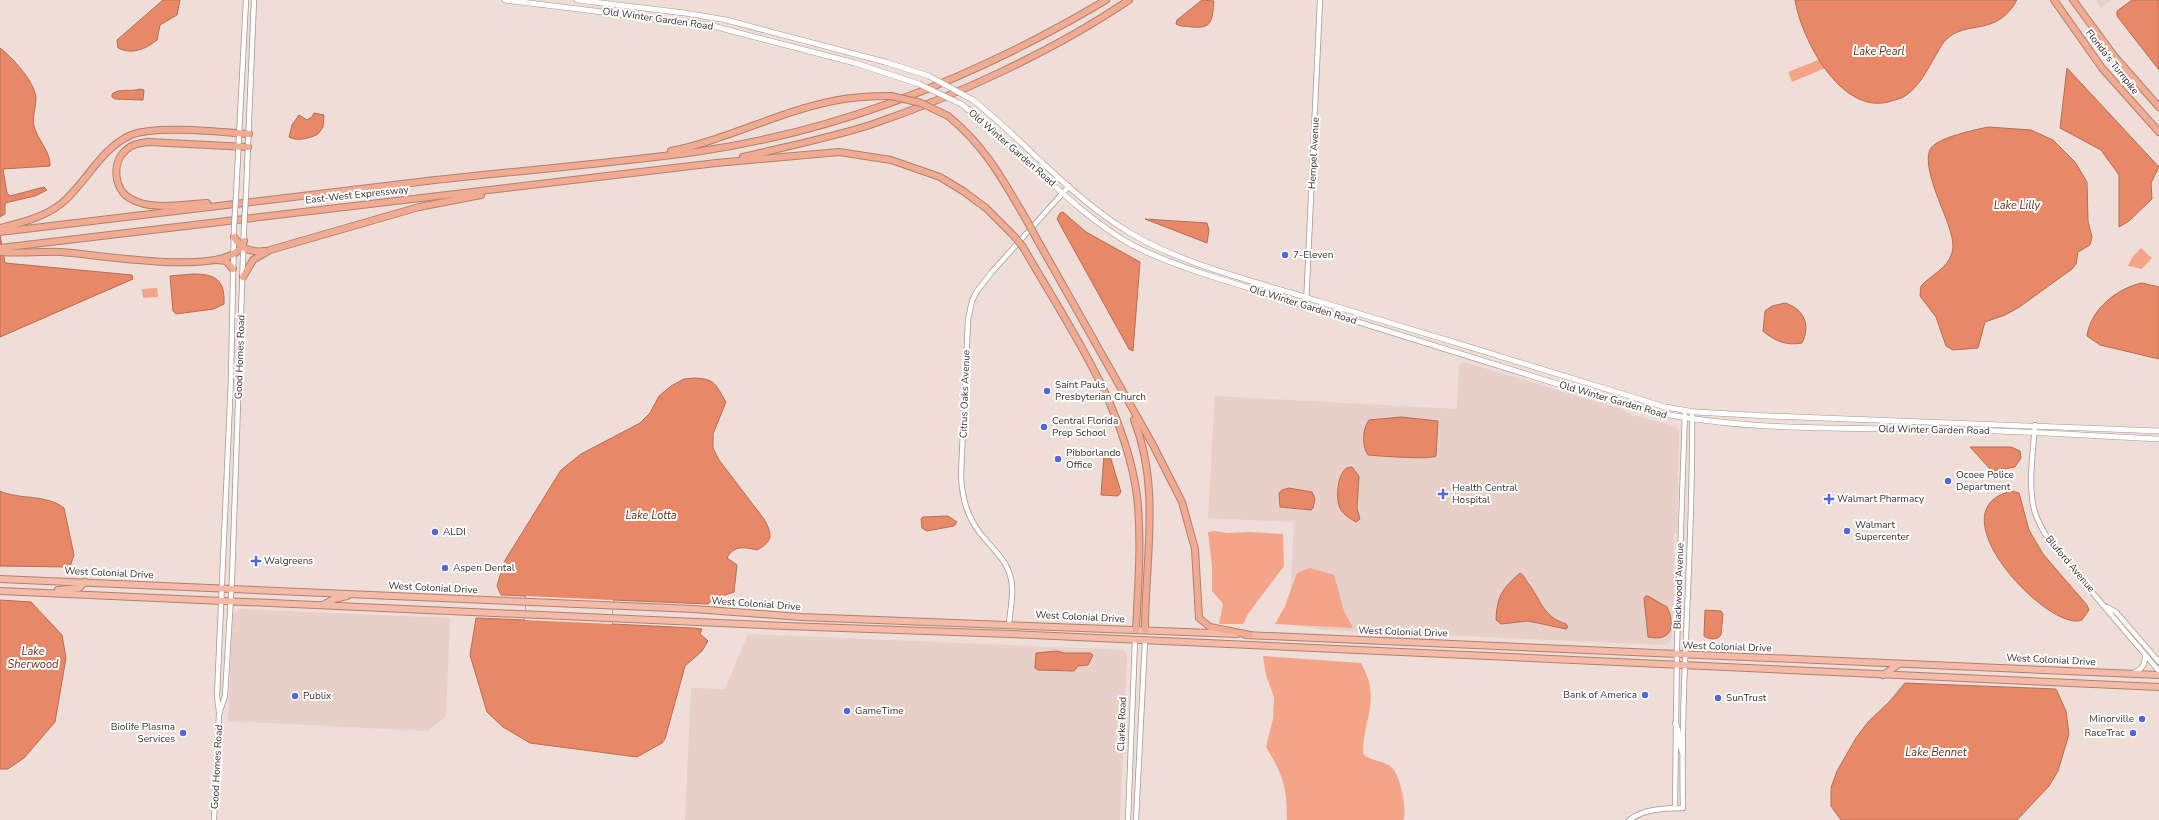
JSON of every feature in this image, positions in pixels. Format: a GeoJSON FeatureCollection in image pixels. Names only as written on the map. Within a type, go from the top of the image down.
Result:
{"type":"FeatureCollection","features":[{"type":"Feature","properties":{"kind":"highway"},"geometry":{"type":"LineString","coordinates":[[634,158],[697,152],[777,136],[856,115],[954,80],[1053,31],[1106,0]]}},
{"type":"Feature","properties":{"kind":"highway"},"geometry":{"type":"LineString","coordinates":[[716,163],[868,125],[918,107],[1035,55],[1129,0]]}},
{"type":"Feature","properties":{"kind":"highway","name":"Florida's Turnpike"},"geometry":{"type":"LineString","coordinates":[[2054,0],[2102,68],[2159,132]]}},
{"type":"Feature","properties":{"kind":"highway","name":"Florida's Turnpike"},"geometry":{"type":"LineString","coordinates":[[2073,0],[2115,57],[2159,107]]}},
{"type":"Feature","properties":{"kind":"highway"},"geometry":{"type":"LineString","coordinates":[[634,158],[696,145],[833,101],[866,96],[891,96],[921,103],[948,116],[967,132],[986,153],[1027,221],[1171,480],[1189,522],[1197,561],[1199,618],[1210,627],[1250,635]]}},
{"type":"Feature","properties":{"kind":"highway"},"geometry":{"type":"LineString","coordinates":[[2,230],[33,218],[61,203],[107,153],[131,135],[149,131],[249,134]]}},
{"type":"Feature","properties":{"kind":"highway"},"geometry":{"type":"LineString","coordinates":[[248,146],[148,142],[136,143],[126,149],[119,157],[116,168],[117,181],[122,192],[131,200],[143,203],[159,205],[254,201]]}},
{"type":"Feature","properties":{"kind":"highway"},"geometry":{"type":"LineString","coordinates":[[716,163],[839,152],[891,160],[940,177],[963,191],[986,208],[1014,236],[1023,247],[1090,364],[1114,415],[1125,445],[1137,496],[1139,524],[1136,630]]}},
{"type":"Feature","properties":{"kind":"highway","name":"East-West Expressway"},"geometry":{"type":"LineString","coordinates":[[2,230],[634,158]]}},
{"type":"Feature","properties":{"kind":"highway","name":"East-West Expressway"},"geometry":{"type":"LineString","coordinates":[[5,249],[716,163]]}},
{"type":"Feature","properties":{"kind":"highway"},"geometry":{"type":"LineString","coordinates":[[234,237],[243,248],[255,252],[270,250],[419,207],[485,194],[493,190]]}},
{"type":"Feature","properties":{"kind":"highway"},"geometry":{"type":"LineString","coordinates":[[0,252],[5,249],[58,252],[158,262],[216,259],[234,254],[243,248],[244,241]]}},
{"type":"Feature","properties":{"kind":"highway"},"geometry":{"type":"LineString","coordinates":[[243,276],[253,260],[270,250]]}},
{"type":"Feature","properties":{"kind":"highway"},"geometry":{"type":"LineString","coordinates":[[216,259],[226,261],[233,269]]}},
{"type":"Feature","properties":{"kind":"highway"},"geometry":{"type":"LineString","coordinates":[[1129,406],[1142,444],[1150,485],[1145,630]]}},
{"type":"Feature","properties":{"kind":"highway","name":"West Colonial Drive"},"geometry":{"type":"LineString","coordinates":[[0,579],[613,606],[801,617],[1010,624],[1677,655],[2159,675]]}},
{"type":"Feature","properties":{"kind":"highway"},"geometry":{"type":"LineString","coordinates":[[38,592],[79,588],[84,582]]}},
{"type":"Feature","properties":{"kind":"highway","name":"West Colonial Drive"},"geometry":{"type":"LineString","coordinates":[[0,591],[994,633],[2159,687]]}},
{"type":"Feature","properties":{"kind":"highway"},"geometry":{"type":"LineString","coordinates":[[323,605],[334,599],[352,594]]}},
{"type":"Feature","properties":{"kind":"highway"},"geometry":{"type":"LineString","coordinates":[[471,600],[471,612]]}},
{"type":"Feature","properties":{"kind":"highway"},"geometry":{"type":"LineString","coordinates":[[478,612],[479,600]]}},
{"type":"Feature","properties":{"kind":"highway"},"geometry":{"type":"LineString","coordinates":[[994,633],[1003,630],[1010,624]]}},
{"type":"Feature","properties":{"kind":"highway"},"geometry":{"type":"LineString","coordinates":[[1010,634],[1014,630],[1027,625]]}},
{"type":"Feature","properties":{"kind":"highway","name":"Clarke Road"},"geometry":{"type":"LineString","coordinates":[[1135,640],[1136,630]]}},
{"type":"Feature","properties":{"kind":"highway","name":"Clarke Road"},"geometry":{"type":"LineString","coordinates":[[1145,630],[1145,641]]}},
{"type":"Feature","properties":{"kind":"highway"},"geometry":{"type":"LineString","coordinates":[[1884,675],[1899,664]]}},
{"type":"Feature","properties":{"kind":"main road","name":"Old Winter Garden Road"},"geometry":{"type":"LineString","coordinates":[[505,0],[709,25],[848,61],[919,84],[961,104],[981,119],[1108,230],[1132,245],[1160,258],[1306,306],[1628,406],[1685,419],[1768,426],[1851,429],[1930,429],[2159,439]]}},
{"type":"Feature","properties":{"kind":"main road","name":"Old Winter Garden Road"},"geometry":{"type":"LineString","coordinates":[[577,0],[685,13],[726,20],[885,62],[929,76],[973,100],[1000,121],[1069,186],[1112,222],[1163,250],[1307,297],[1665,407],[1692,412],[2159,431]]}},
{"type":"Feature","properties":{"kind":"main road"},"geometry":{"type":"LineString","coordinates":[[1851,429],[1852,419]]}},
{"type":"Feature","properties":{"kind":"street","name":"Good Homes Road"},"geometry":{"type":"LineString","coordinates":[[214,820],[219,714],[217,696],[234,228],[246,0]]}},
{"type":"Feature","properties":{"kind":"street"},"geometry":{"type":"LineString","coordinates":[[244,241],[254,0]]}},
{"type":"Feature","properties":{"kind":"street","name":"Hempel Avenue"},"geometry":{"type":"LineString","coordinates":[[1306,306],[1320,0]]}},
{"type":"Feature","properties":{"kind":"street","name":"Citrus Oaks Avenue"},"geometry":{"type":"LineString","coordinates":[[1010,624],[1012,585],[1010,575],[997,553],[972,520],[962,493],[961,475],[968,320],[977,291],[1069,186]]}},
{"type":"Feature","properties":{"kind":"street","name":"Good Homes Road"},"geometry":{"type":"LineString","coordinates":[[219,714],[224,696],[229,601],[231,589],[243,248]]}},
{"type":"Feature","properties":{"kind":"street","name":"Blackwood Avenue"},"geometry":{"type":"LineString","coordinates":[[1685,411],[1675,723],[1675,808],[1683,808],[1683,755],[1692,412]]}},
{"type":"Feature","properties":{"kind":"street","name":"Bluford Avenue"},"geometry":{"type":"LineString","coordinates":[[2035,425],[2032,491],[2034,510],[2041,527],[2052,545],[2106,606],[2111,616],[2159,671]]}},
{"type":"Feature","properties":{"kind":"street","name":"Bluford Avenue"},"geometry":{"type":"LineString","coordinates":[[2106,606],[2116,612],[2159,662]]}},
{"type":"Feature","properties":{"kind":"street","name":"Clarke Road"},"geometry":{"type":"LineString","coordinates":[[1128,820],[1135,640]]}},
{"type":"Feature","properties":{"kind":"street","name":"Clarke Road"},"geometry":{"type":"LineString","coordinates":[[1136,820],[1145,641]]}},
{"type":"Feature","properties":{"kind":"street"},"geometry":{"type":"LineString","coordinates":[[2131,674],[2140,670],[2144,665],[2145,655]]}},
{"type":"Feature","properties":{"kind":"street"},"geometry":{"type":"LineString","coordinates":[[1675,723],[1679,729],[1679,744],[1683,755]]}},
{"type":"Feature","properties":{"kind":"street"},"geometry":{"type":"LineString","coordinates":[[1629,820],[1640,812],[1656,808],[1675,808]]}},
{"type":"Feature","properties":{"kind":"shaded area"},"geometry":{"type":"Polygon","coordinates":[[[2096,0],[2112,0],[2101,8],[2096,0]]]}},
{"type":"Feature","properties":{"kind":"shaded area"},"geometry":{"type":"Polygon","coordinates":[[[1831,55],[1835,64],[1792,82],[1788,72],[1831,55]]]}},
{"type":"Feature","properties":{"kind":"shaded area"},"geometry":{"type":"Polygon","coordinates":[[[2141,248],[2152,258],[2142,269],[2128,266],[2133,256],[2141,248]]]}},
{"type":"Feature","properties":{"kind":"shaded area"},"geometry":{"type":"Polygon","coordinates":[[[157,288],[158,297],[143,298],[142,289],[157,288]]]}},
{"type":"Feature","properties":{"kind":"shaded area","name":"Health Central Hospital"},"geometry":{"type":"Polygon","coordinates":[[[1464,362],[1618,408],[1632,415],[1675,426],[1679,431],[1677,533],[1674,533],[1674,594],[1672,637],[1670,642],[1665,645],[1325,630],[1289,624],[1294,522],[1208,518],[1215,396],[1457,409],[1459,365],[1464,362]]]}},
{"type":"Feature","properties":{"kind":"shaded area"},"geometry":{"type":"Polygon","coordinates":[[[1215,531],[1227,533],[1250,532],[1283,534],[1284,566],[1248,614],[1243,624],[1219,624],[1223,604],[1212,591],[1212,566],[1208,532],[1215,531]]]}},
{"type":"Feature","properties":{"kind":"shaded area"},"geometry":{"type":"Polygon","coordinates":[[[1310,568],[1334,575],[1344,611],[1353,628],[1275,624],[1285,606],[1297,573],[1310,568]]]}},
{"type":"Feature","properties":{"kind":"shaded area"},"geometry":{"type":"Polygon","coordinates":[[[239,609],[450,618],[446,716],[427,731],[228,721],[233,614],[239,609]]]}},
{"type":"Feature","properties":{"kind":"shaded area"},"geometry":{"type":"Polygon","coordinates":[[[748,634],[1123,650],[1127,654],[1120,820],[685,820],[691,688],[725,689],[748,634]]]}},
{"type":"Feature","properties":{"kind":"shaded area"},"geometry":{"type":"Polygon","coordinates":[[[1263,656],[1361,663],[1367,676],[1371,698],[1363,754],[1366,757],[1385,763],[1394,771],[1400,784],[1404,801],[1403,820],[1287,820],[1286,799],[1283,782],[1266,747],[1273,719],[1274,697],[1266,675],[1263,656]]]}},
{"type":"Feature","properties":{"kind":"water"},"geometry":{"type":"Polygon","coordinates":[[[163,0],[180,0],[177,15],[160,25],[157,40],[139,50],[128,51],[118,48],[117,40],[163,0]]]}},
{"type":"Feature","properties":{"kind":"water"},"geometry":{"type":"Polygon","coordinates":[[[1202,0],[1214,1],[1212,18],[1208,25],[1199,27],[1182,26],[1176,24],[1177,20],[1202,0]]]}},
{"type":"Feature","properties":{"kind":"water","name":"Lake Pearl"},"geometry":{"type":"Polygon","coordinates":[[[1795,0],[2017,0],[2009,12],[2000,19],[1991,24],[1963,30],[1946,40],[1919,83],[1905,96],[1888,102],[1870,103],[1854,96],[1839,85],[1826,70],[1814,52],[1805,34],[1795,0]]]}},
{"type":"Feature","properties":{"kind":"water"},"geometry":{"type":"Polygon","coordinates":[[[2132,0],[2159,0],[2159,70],[2117,16],[2117,11],[2132,0]]]}},
{"type":"Feature","properties":{"kind":"water"},"geometry":{"type":"Polygon","coordinates":[[[0,48],[11,57],[22,70],[35,92],[36,98],[33,119],[34,126],[50,161],[50,166],[3,169],[7,193],[10,196],[44,187],[47,190],[35,196],[5,203],[5,214],[0,217],[0,48]]]}},
{"type":"Feature","properties":{"kind":"water"},"geometry":{"type":"Polygon","coordinates":[[[2067,68],[2159,167],[2151,183],[2152,199],[2129,221],[2119,227],[2119,175],[2101,150],[2060,128],[2067,68]]]}},
{"type":"Feature","properties":{"kind":"water"},"geometry":{"type":"Polygon","coordinates":[[[144,90],[143,100],[115,99],[112,97],[112,94],[118,91],[144,90]]]}},
{"type":"Feature","properties":{"kind":"water"},"geometry":{"type":"Polygon","coordinates":[[[314,113],[324,115],[323,127],[318,134],[312,137],[300,139],[289,137],[292,125],[299,115],[307,120],[312,117],[314,113]]]}},
{"type":"Feature","properties":{"kind":"water","name":"Lake Lilly"},"geometry":{"type":"Polygon","coordinates":[[[1988,127],[2031,130],[2053,140],[2075,162],[2087,182],[2088,221],[2092,237],[2090,245],[2078,252],[2076,264],[2072,269],[2018,308],[2005,315],[1985,322],[1978,348],[1953,350],[1946,346],[1936,317],[1920,296],[1921,286],[1950,259],[1953,249],[1951,233],[1930,173],[1928,163],[1929,154],[1931,148],[1941,140],[1958,134],[1988,127]]]}},
{"type":"Feature","properties":{"kind":"water"},"geometry":{"type":"Polygon","coordinates":[[[1063,212],[1086,232],[1140,262],[1133,351],[1129,349],[1057,219],[1060,213],[1063,212]]]}},
{"type":"Feature","properties":{"kind":"water"},"geometry":{"type":"Polygon","coordinates":[[[1145,219],[1207,223],[1209,230],[1207,243],[1145,219]]]}},
{"type":"Feature","properties":{"kind":"water"},"geometry":{"type":"Polygon","coordinates":[[[0,235],[5,263],[132,275],[133,279],[0,337],[0,235]]]}},
{"type":"Feature","properties":{"kind":"water"},"geometry":{"type":"Polygon","coordinates":[[[193,274],[208,275],[218,280],[223,289],[224,304],[214,309],[176,314],[173,311],[170,276],[193,274]]]}},
{"type":"Feature","properties":{"kind":"water"},"geometry":{"type":"Polygon","coordinates":[[[2142,283],[2159,287],[2159,359],[2100,345],[2087,336],[2093,317],[2106,302],[2123,290],[2142,283]]]}},
{"type":"Feature","properties":{"kind":"water"},"geometry":{"type":"Polygon","coordinates":[[[1785,303],[1797,309],[1804,318],[1806,330],[1802,343],[1791,344],[1781,342],[1772,338],[1763,331],[1765,311],[1772,306],[1785,303]]]}},
{"type":"Feature","properties":{"kind":"water","name":"Lake Lotta"},"geometry":{"type":"Polygon","coordinates":[[[694,378],[711,381],[717,387],[726,402],[713,434],[713,448],[719,460],[764,519],[770,533],[769,540],[757,550],[740,548],[736,549],[730,554],[727,558],[737,565],[734,592],[713,599],[708,604],[613,600],[612,624],[702,629],[700,634],[708,641],[702,651],[685,666],[665,739],[662,743],[637,757],[530,743],[503,727],[487,712],[470,655],[476,618],[525,620],[526,596],[501,595],[497,586],[504,562],[561,470],[581,454],[640,423],[650,413],[659,396],[671,386],[684,379],[694,378]]]}},
{"type":"Feature","properties":{"kind":"water"},"geometry":{"type":"Polygon","coordinates":[[[1401,417],[1438,421],[1436,456],[1415,458],[1368,455],[1364,443],[1364,433],[1369,420],[1401,417]]]}},
{"type":"Feature","properties":{"kind":"water"},"geometry":{"type":"Polygon","coordinates":[[[1970,447],[2011,447],[2020,451],[2021,458],[2015,467],[1992,471],[1970,447]]]}},
{"type":"Feature","properties":{"kind":"water"},"geometry":{"type":"Polygon","coordinates":[[[1104,454],[1110,456],[1121,492],[1118,496],[1101,495],[1104,454]]]}},
{"type":"Feature","properties":{"kind":"water"},"geometry":{"type":"Polygon","coordinates":[[[1352,467],[1359,476],[1357,508],[1360,519],[1356,522],[1342,512],[1338,500],[1338,488],[1341,475],[1347,468],[1352,467]]]}},
{"type":"Feature","properties":{"kind":"water"},"geometry":{"type":"Polygon","coordinates":[[[1289,488],[1312,492],[1315,499],[1313,508],[1311,510],[1280,507],[1279,493],[1282,490],[1289,488]]]}},
{"type":"Feature","properties":{"kind":"water"},"geometry":{"type":"Polygon","coordinates":[[[0,491],[8,494],[50,501],[64,508],[74,555],[70,567],[0,566],[0,491]]]}},
{"type":"Feature","properties":{"kind":"water"},"geometry":{"type":"Polygon","coordinates":[[[2012,491],[2019,493],[2029,530],[2043,554],[2087,605],[2089,610],[2082,620],[2066,619],[2046,608],[2024,590],[2005,568],[1990,543],[1984,521],[1990,502],[2012,491]]]}},
{"type":"Feature","properties":{"kind":"water"},"geometry":{"type":"Polygon","coordinates":[[[948,516],[957,522],[954,526],[927,531],[922,528],[921,519],[923,517],[948,516]]]}},
{"type":"Feature","properties":{"kind":"water"},"geometry":{"type":"Polygon","coordinates":[[[1520,573],[1523,575],[1547,612],[1558,621],[1566,624],[1568,627],[1566,629],[1528,621],[1501,624],[1496,620],[1499,599],[1509,584],[1520,573]]]}},
{"type":"Feature","properties":{"kind":"water"},"geometry":{"type":"Polygon","coordinates":[[[1646,596],[1667,607],[1670,614],[1671,626],[1667,635],[1656,638],[1648,637],[1644,598],[1646,596]]]}},
{"type":"Feature","properties":{"kind":"water","name":"Lake Sherwood"},"geometry":{"type":"Polygon","coordinates":[[[0,600],[31,602],[62,635],[66,658],[55,722],[24,758],[8,769],[0,769],[0,600]]]}},
{"type":"Feature","properties":{"kind":"water"},"geometry":{"type":"Polygon","coordinates":[[[1705,610],[1721,611],[1723,614],[1721,635],[1718,638],[1711,639],[1704,636],[1705,610]]]}},
{"type":"Feature","properties":{"kind":"water"},"geometry":{"type":"Polygon","coordinates":[[[1057,651],[1064,653],[1090,653],[1093,655],[1088,665],[1078,666],[1074,671],[1038,670],[1035,668],[1036,653],[1057,651]]]}},
{"type":"Feature","properties":{"kind":"water","name":"Lake Bennet"},"geometry":{"type":"Polygon","coordinates":[[[1905,683],[2056,689],[2066,711],[2069,734],[2058,771],[2049,786],[2017,820],[1841,820],[1831,806],[1831,788],[1837,771],[1856,738],[1868,722],[1889,702],[1905,683]]]}},
{"type":"Feature","properties":{"kind":"pier"},"geometry":{"type":"Polygon","coordinates":[[[526,596],[613,600],[612,624],[525,620],[526,596]]]}},
{"type":"Feature","properties":{"kind":"place","name":"7-Eleven"},"geometry":{"type":"Point","coordinates":[1285,255]}},
{"type":"Feature","properties":{"kind":"place","name":"Saint Pauls Presbyterian Church"},"geometry":{"type":"Point","coordinates":[1047,391]}},
{"type":"Feature","properties":{"kind":"place","name":"Central Florida Prep School"},"geometry":{"type":"Point","coordinates":[1044,427]}},
{"type":"Feature","properties":{"kind":"place","name":"Pibborlando Office"},"geometry":{"type":"Point","coordinates":[1058,459]}},
{"type":"Feature","properties":{"kind":"place","name":"Ocoee Police Department"},"geometry":{"type":"Point","coordinates":[1948,481]}},
{"type":"Feature","properties":{"kind":"place","name":"Health Central Hospital"},"geometry":{"type":"Point","coordinates":[1443,494]}},
{"type":"Feature","properties":{"kind":"place","name":"Walmart Pharmacy"},"geometry":{"type":"Point","coordinates":[1829,499]}},
{"type":"Feature","properties":{"kind":"place","name":"Walmart Supercenter"},"geometry":{"type":"Point","coordinates":[1847,531]}},
{"type":"Feature","properties":{"kind":"place","name":"ALDI"},"geometry":{"type":"Point","coordinates":[435,532]}},
{"type":"Feature","properties":{"kind":"place","name":"Walgreens"},"geometry":{"type":"Point","coordinates":[256,561]}},
{"type":"Feature","properties":{"kind":"place","name":"Aspen Dental"},"geometry":{"type":"Point","coordinates":[445,568]}},
{"type":"Feature","properties":{"kind":"place","name":"Bank of America"},"geometry":{"type":"Point","coordinates":[1645,695]}},
{"type":"Feature","properties":{"kind":"place","name":"Publix"},"geometry":{"type":"Point","coordinates":[295,696]}},
{"type":"Feature","properties":{"kind":"place","name":"SunTrust"},"geometry":{"type":"Point","coordinates":[1718,698]}},
{"type":"Feature","properties":{"kind":"place","name":"GameTime"},"geometry":{"type":"Point","coordinates":[847,711]}},
{"type":"Feature","properties":{"kind":"place","name":"Minorville"},"geometry":{"type":"Point","coordinates":[2142,719]}},
{"type":"Feature","properties":{"kind":"place","name":"Biolife Plasma Services"},"geometry":{"type":"Point","coordinates":[183,733]}},
{"type":"Feature","properties":{"kind":"place","name":"RaceTrac"},"geometry":{"type":"Point","coordinates":[2133,733]}}]}
